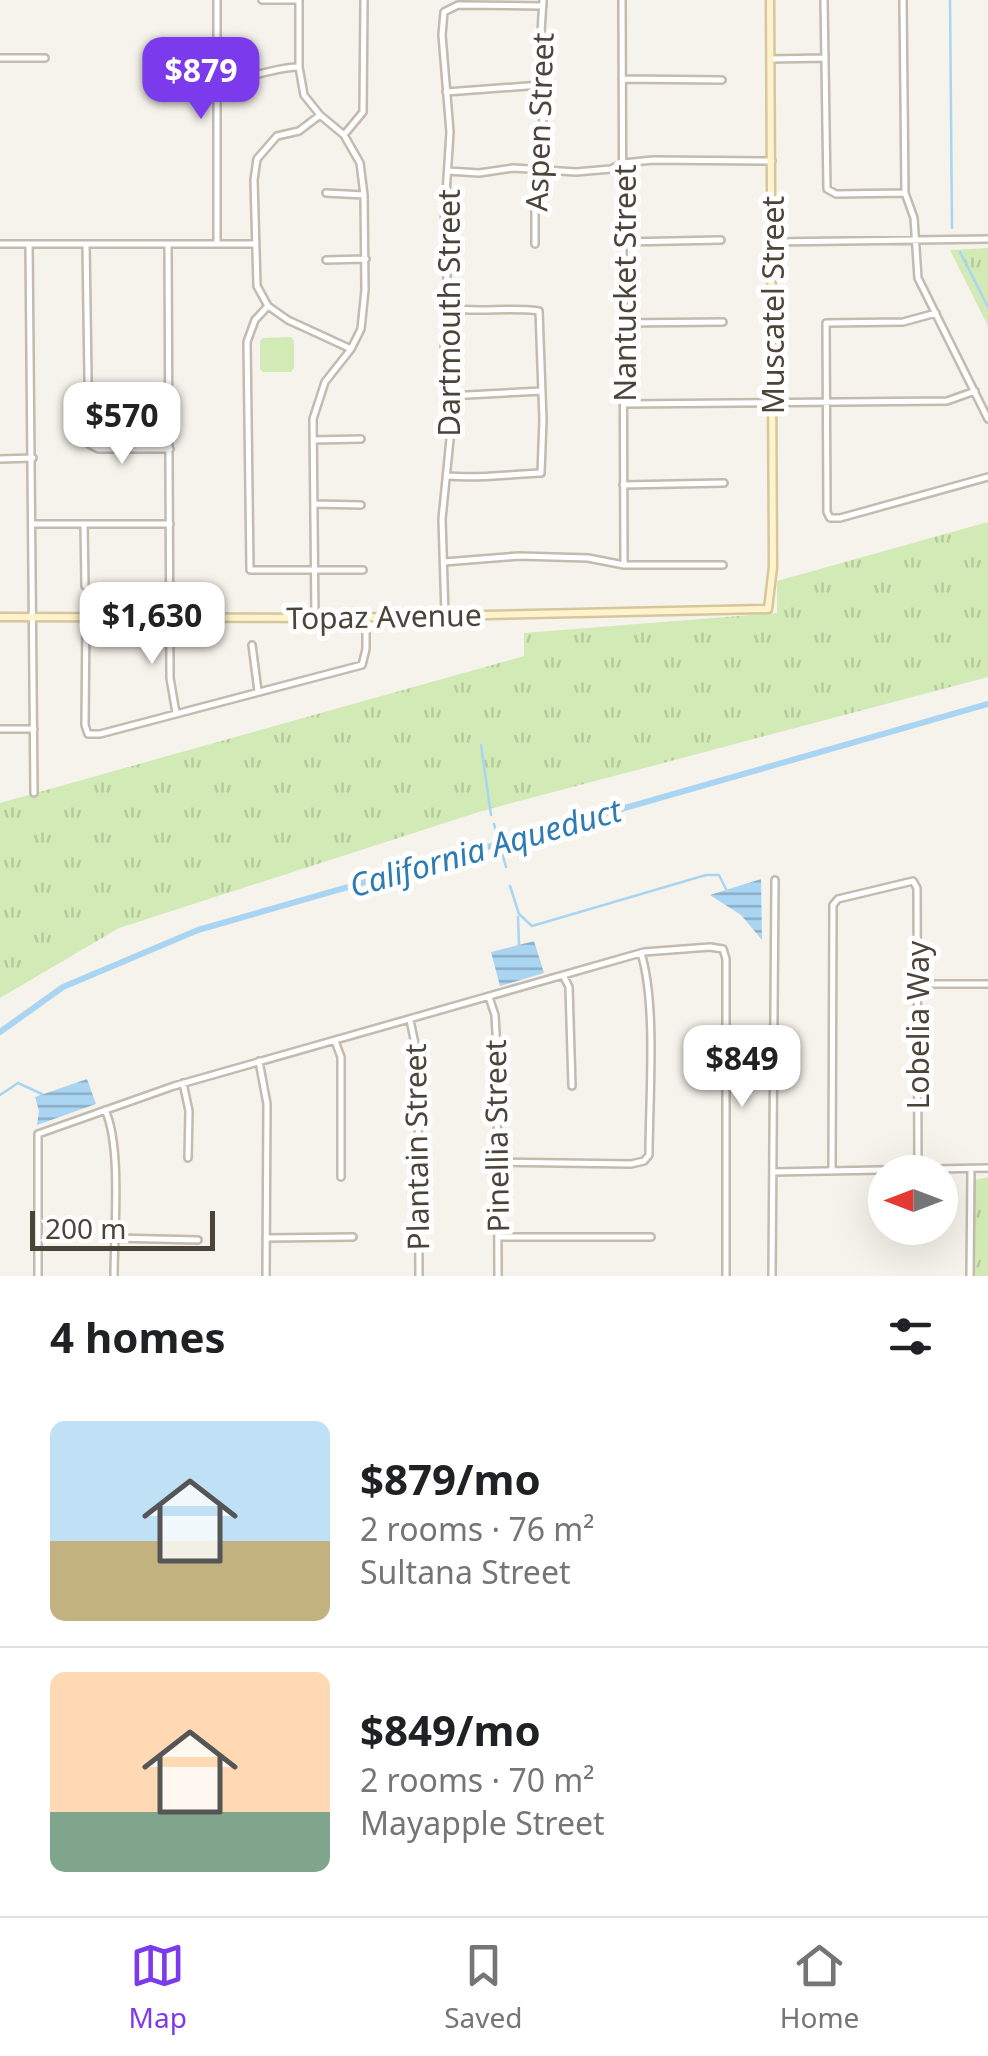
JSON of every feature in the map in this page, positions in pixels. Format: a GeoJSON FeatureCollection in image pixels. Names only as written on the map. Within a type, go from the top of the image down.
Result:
{"type":"FeatureCollection","features":[{"type":"Feature","properties":{"kind":"street"},"geometry":{"type":"LineString","coordinates":[[217,0],[217,244]]}},
{"type":"Feature","properties":{"kind":"street"},"geometry":{"type":"LineString","coordinates":[[262,0],[299,0],[299,67],[304,95],[344,135],[360,163],[364,195],[366,260],[360,329],[351,349],[325,382],[312,419],[315,618]]}},
{"type":"Feature","properties":{"kind":"street"},"geometry":{"type":"LineString","coordinates":[[344,135],[363,112],[364,0]]}},
{"type":"Feature","properties":{"kind":"street","name":"Nantucket Street"},"geometry":{"type":"LineString","coordinates":[[622,0],[624,566]]}},
{"type":"Feature","properties":{"kind":"street","name":"Muscatel Street"},"geometry":{"type":"LineString","coordinates":[[768,609],[773,567],[770,0]]}},
{"type":"Feature","properties":{"kind":"street"},"geometry":{"type":"LineString","coordinates":[[824,0],[827,189],[836,194],[905,193]]}},
{"type":"Feature","properties":{"kind":"street"},"geometry":{"type":"LineString","coordinates":[[903,0],[905,193],[914,218],[918,278],[988,419]]}},
{"type":"Feature","properties":{"kind":"street","name":"Dartmouth Street"},"geometry":{"type":"LineString","coordinates":[[445,615],[442,519],[448,396],[444,354],[444,224],[450,132],[442,35],[444,12],[458,5],[543,3]]}},
{"type":"Feature","properties":{"kind":"street","name":"Aspen Street"},"geometry":{"type":"LineString","coordinates":[[535,244],[542,126],[543,3]]}},
{"type":"Feature","properties":{"kind":"street"},"geometry":{"type":"LineString","coordinates":[[0,58],[45,58]]}},
{"type":"Feature","properties":{"kind":"street"},"geometry":{"type":"LineString","coordinates":[[771,58],[824,58]]}},
{"type":"Feature","properties":{"kind":"street"},"geometry":{"type":"LineString","coordinates":[[235,77],[252,78],[277,67],[299,67]]}},
{"type":"Feature","properties":{"kind":"street"},"geometry":{"type":"LineString","coordinates":[[622,79],[722,80]]}},
{"type":"Feature","properties":{"kind":"street"},"geometry":{"type":"LineString","coordinates":[[446,92],[540,85]]}},
{"type":"Feature","properties":{"kind":"street"},"geometry":{"type":"LineString","coordinates":[[320,115],[299,130],[277,136],[257,159],[257,286],[268,306],[288,320],[351,349]]}},
{"type":"Feature","properties":{"kind":"street"},"geometry":{"type":"LineString","coordinates":[[447,171],[479,173],[539,168],[576,172],[652,160],[772,161]]}},
{"type":"Feature","properties":{"kind":"street"},"geometry":{"type":"LineString","coordinates":[[326,193],[364,195]]}},
{"type":"Feature","properties":{"kind":"street"},"geometry":{"type":"LineString","coordinates":[[773,242],[988,239]]}},
{"type":"Feature","properties":{"kind":"street"},"geometry":{"type":"LineString","coordinates":[[624,242],[721,240]]}},
{"type":"Feature","properties":{"kind":"street"},"geometry":{"type":"LineString","coordinates":[[0,244],[256,244]]}},
{"type":"Feature","properties":{"kind":"street"},"geometry":{"type":"LineString","coordinates":[[29,244],[34,793]]}},
{"type":"Feature","properties":{"kind":"street"},"geometry":{"type":"LineString","coordinates":[[86,244],[89,444],[98,449],[170,449]]}},
{"type":"Feature","properties":{"kind":"street"},"geometry":{"type":"LineString","coordinates":[[168,244],[170,678],[176,714]]}},
{"type":"Feature","properties":{"kind":"street"},"geometry":{"type":"LineString","coordinates":[[326,260],[366,260]]}},
{"type":"Feature","properties":{"kind":"street"},"geometry":{"type":"LineString","coordinates":[[268,306],[254,320],[248,342],[250,570],[363,570]]}},
{"type":"Feature","properties":{"kind":"street"},"geometry":{"type":"LineString","coordinates":[[446,308],[476,312],[518,308],[540,312],[542,391],[541,473],[479,479],[447,476]]}},
{"type":"Feature","properties":{"kind":"street"},"geometry":{"type":"LineString","coordinates":[[936,313],[904,322],[826,323],[826,492],[830,518],[988,477]]}},
{"type":"Feature","properties":{"kind":"street"},"geometry":{"type":"LineString","coordinates":[[623,323],[723,322]]}},
{"type":"Feature","properties":{"kind":"street"},"geometry":{"type":"LineString","coordinates":[[448,396],[542,391]]}},
{"type":"Feature","properties":{"kind":"street"},"geometry":{"type":"LineString","coordinates":[[625,404],[948,401],[974,391]]}},
{"type":"Feature","properties":{"kind":"street"},"geometry":{"type":"LineString","coordinates":[[312,440],[361,439]]}},
{"type":"Feature","properties":{"kind":"street"},"geometry":{"type":"LineString","coordinates":[[0,459],[33,458]]}},
{"type":"Feature","properties":{"kind":"street"},"geometry":{"type":"LineString","coordinates":[[623,485],[724,483]]}},
{"type":"Feature","properties":{"kind":"street"},"geometry":{"type":"LineString","coordinates":[[314,504],[361,504]]}},
{"type":"Feature","properties":{"kind":"street"},"geometry":{"type":"LineString","coordinates":[[34,524],[171,524]]}},
{"type":"Feature","properties":{"kind":"street"},"geometry":{"type":"LineString","coordinates":[[84,524],[84,586]]}},
{"type":"Feature","properties":{"kind":"street"},"geometry":{"type":"LineString","coordinates":[[444,562],[552,557],[588,558],[624,566],[723,566]]}},
{"type":"Feature","properties":{"kind":"street","name":"Topaz Avenue"},"geometry":{"type":"LineString","coordinates":[[0,617],[315,618],[768,609]]}},
{"type":"Feature","properties":{"kind":"street"},"geometry":{"type":"LineString","coordinates":[[86,617],[85,725],[88,734],[100,734],[362,665],[366,617]]}},
{"type":"Feature","properties":{"kind":"street"},"geometry":{"type":"LineString","coordinates":[[252,645],[258,690]]}},
{"type":"Feature","properties":{"kind":"street"},"geometry":{"type":"LineString","coordinates":[[0,729],[34,728]]}},
{"type":"Feature","properties":{"kind":"street"},"geometry":{"type":"LineString","coordinates":[[772,1276],[775,880]]}},
{"type":"Feature","properties":{"kind":"street","name":"Lobelia Way"},"geometry":{"type":"LineString","coordinates":[[832,1171],[834,905],[838,899],[913,881],[917,888],[918,1155]]}},
{"type":"Feature","properties":{"kind":"street"},"geometry":{"type":"LineString","coordinates":[[38,1276],[38,1134],[183,1083],[641,953],[710,947],[723,949],[726,958],[726,1276]]}},
{"type":"Feature","properties":{"kind":"street"},"geometry":{"type":"LineString","coordinates":[[496,1162],[644,1161],[648,1156],[648,1012],[641,953]]}},
{"type":"Feature","properties":{"kind":"street"},"geometry":{"type":"LineString","coordinates":[[564,977],[569,987],[572,1086]]}},
{"type":"Feature","properties":{"kind":"street"},"geometry":{"type":"LineString","coordinates":[[916,984],[988,984]]}},
{"type":"Feature","properties":{"kind":"street","name":"Pinellia Street"},"geometry":{"type":"LineString","coordinates":[[488,997],[494,1014],[497,1050],[498,1276]]}},
{"type":"Feature","properties":{"kind":"street","name":"Plantain Street"},"geometry":{"type":"LineString","coordinates":[[409,1020],[418,1058],[419,1276]]}},
{"type":"Feature","properties":{"kind":"street"},"geometry":{"type":"LineString","coordinates":[[335,1040],[341,1056],[341,1177]]}},
{"type":"Feature","properties":{"kind":"street"},"geometry":{"type":"LineString","coordinates":[[260,1061],[267,1104],[266,1276]]}},
{"type":"Feature","properties":{"kind":"street"},"geometry":{"type":"LineString","coordinates":[[724,1062],[774,1062]]}},
{"type":"Feature","properties":{"kind":"street"},"geometry":{"type":"LineString","coordinates":[[183,1083],[189,1110],[188,1158]]}},
{"type":"Feature","properties":{"kind":"street"},"geometry":{"type":"LineString","coordinates":[[105,1110],[111,1122],[114,1276]]}},
{"type":"Feature","properties":{"kind":"street"},"geometry":{"type":"LineString","coordinates":[[958,1169],[988,1168]]}},
{"type":"Feature","properties":{"kind":"street"},"geometry":{"type":"LineString","coordinates":[[970,1276],[971,1169]]}},
{"type":"Feature","properties":{"kind":"street"},"geometry":{"type":"LineString","coordinates":[[773,1172],[868,1171]]}},
{"type":"Feature","properties":{"kind":"street"},"geometry":{"type":"LineString","coordinates":[[266,1238],[353,1237]]}},
{"type":"Feature","properties":{"kind":"street"},"geometry":{"type":"LineString","coordinates":[[498,1237],[651,1237]]}},
{"type":"Feature","properties":{"kind":"street"},"geometry":{"type":"LineString","coordinates":[[114,1238],[198,1240]]}},
{"type":"Feature","properties":{"kind":"green space"},"geometry":{"type":"Polygon","coordinates":[[[988,248],[988,326],[950,250],[988,248]]]}},
{"type":"Feature","properties":{"kind":"green space"},"geometry":{"type":"Polygon","coordinates":[[[291,337],[291,372],[263,372],[260,341],[291,337]]]}},
{"type":"Feature","properties":{"kind":"green space"},"geometry":{"type":"Polygon","coordinates":[[[988,522],[988,677],[482,811],[119,928],[0,998],[0,803],[524,656],[524,633],[777,613],[777,581],[988,522]]]}},
{"type":"Feature","properties":{"kind":"green space"},"geometry":{"type":"Polygon","coordinates":[[[988,1177],[988,1276],[972,1276],[975,1180],[988,1177]]]}},
{"type":"Feature","properties":{"kind":"water"},"geometry":{"type":"Polygon","coordinates":[[[761,879],[762,940],[741,915],[710,895],[761,879]]]}},
{"type":"Feature","properties":{"kind":"water"},"geometry":{"type":"Polygon","coordinates":[[[534,941],[544,973],[500,986],[491,952],[534,941]]]}},
{"type":"Feature","properties":{"kind":"water"},"geometry":{"type":"Polygon","coordinates":[[[87,1079],[96,1104],[37,1125],[35,1097],[87,1079]]]}},
{"type":"Feature","properties":{"kind":"waterway"},"geometry":{"type":"LineString","coordinates":[[950,0],[952,228]]}},
{"type":"Feature","properties":{"kind":"waterway"},"geometry":{"type":"LineString","coordinates":[[960,252],[988,307]]}},
{"type":"Feature","properties":{"kind":"waterway","name":"California Aqueduct"},"geometry":{"type":"LineString","coordinates":[[0,1032],[63,987],[198,930],[988,704]]}},
{"type":"Feature","properties":{"kind":"waterway"},"geometry":{"type":"LineString","coordinates":[[481,745],[491,815]]}},
{"type":"Feature","properties":{"kind":"waterway","name":"California Aqueduct"},"geometry":{"type":"LineString","coordinates":[[494,824],[506,867]]}},
{"type":"Feature","properties":{"kind":"waterway"},"geometry":{"type":"LineString","coordinates":[[510,886],[519,914],[532,926],[706,875],[719,875],[726,889]]}},
{"type":"Feature","properties":{"kind":"waterway"},"geometry":{"type":"LineString","coordinates":[[518,917],[519,945]]}},
{"type":"Feature","properties":{"kind":"waterway"},"geometry":{"type":"LineString","coordinates":[[0,1095],[18,1083],[42,1094]]}}]}
